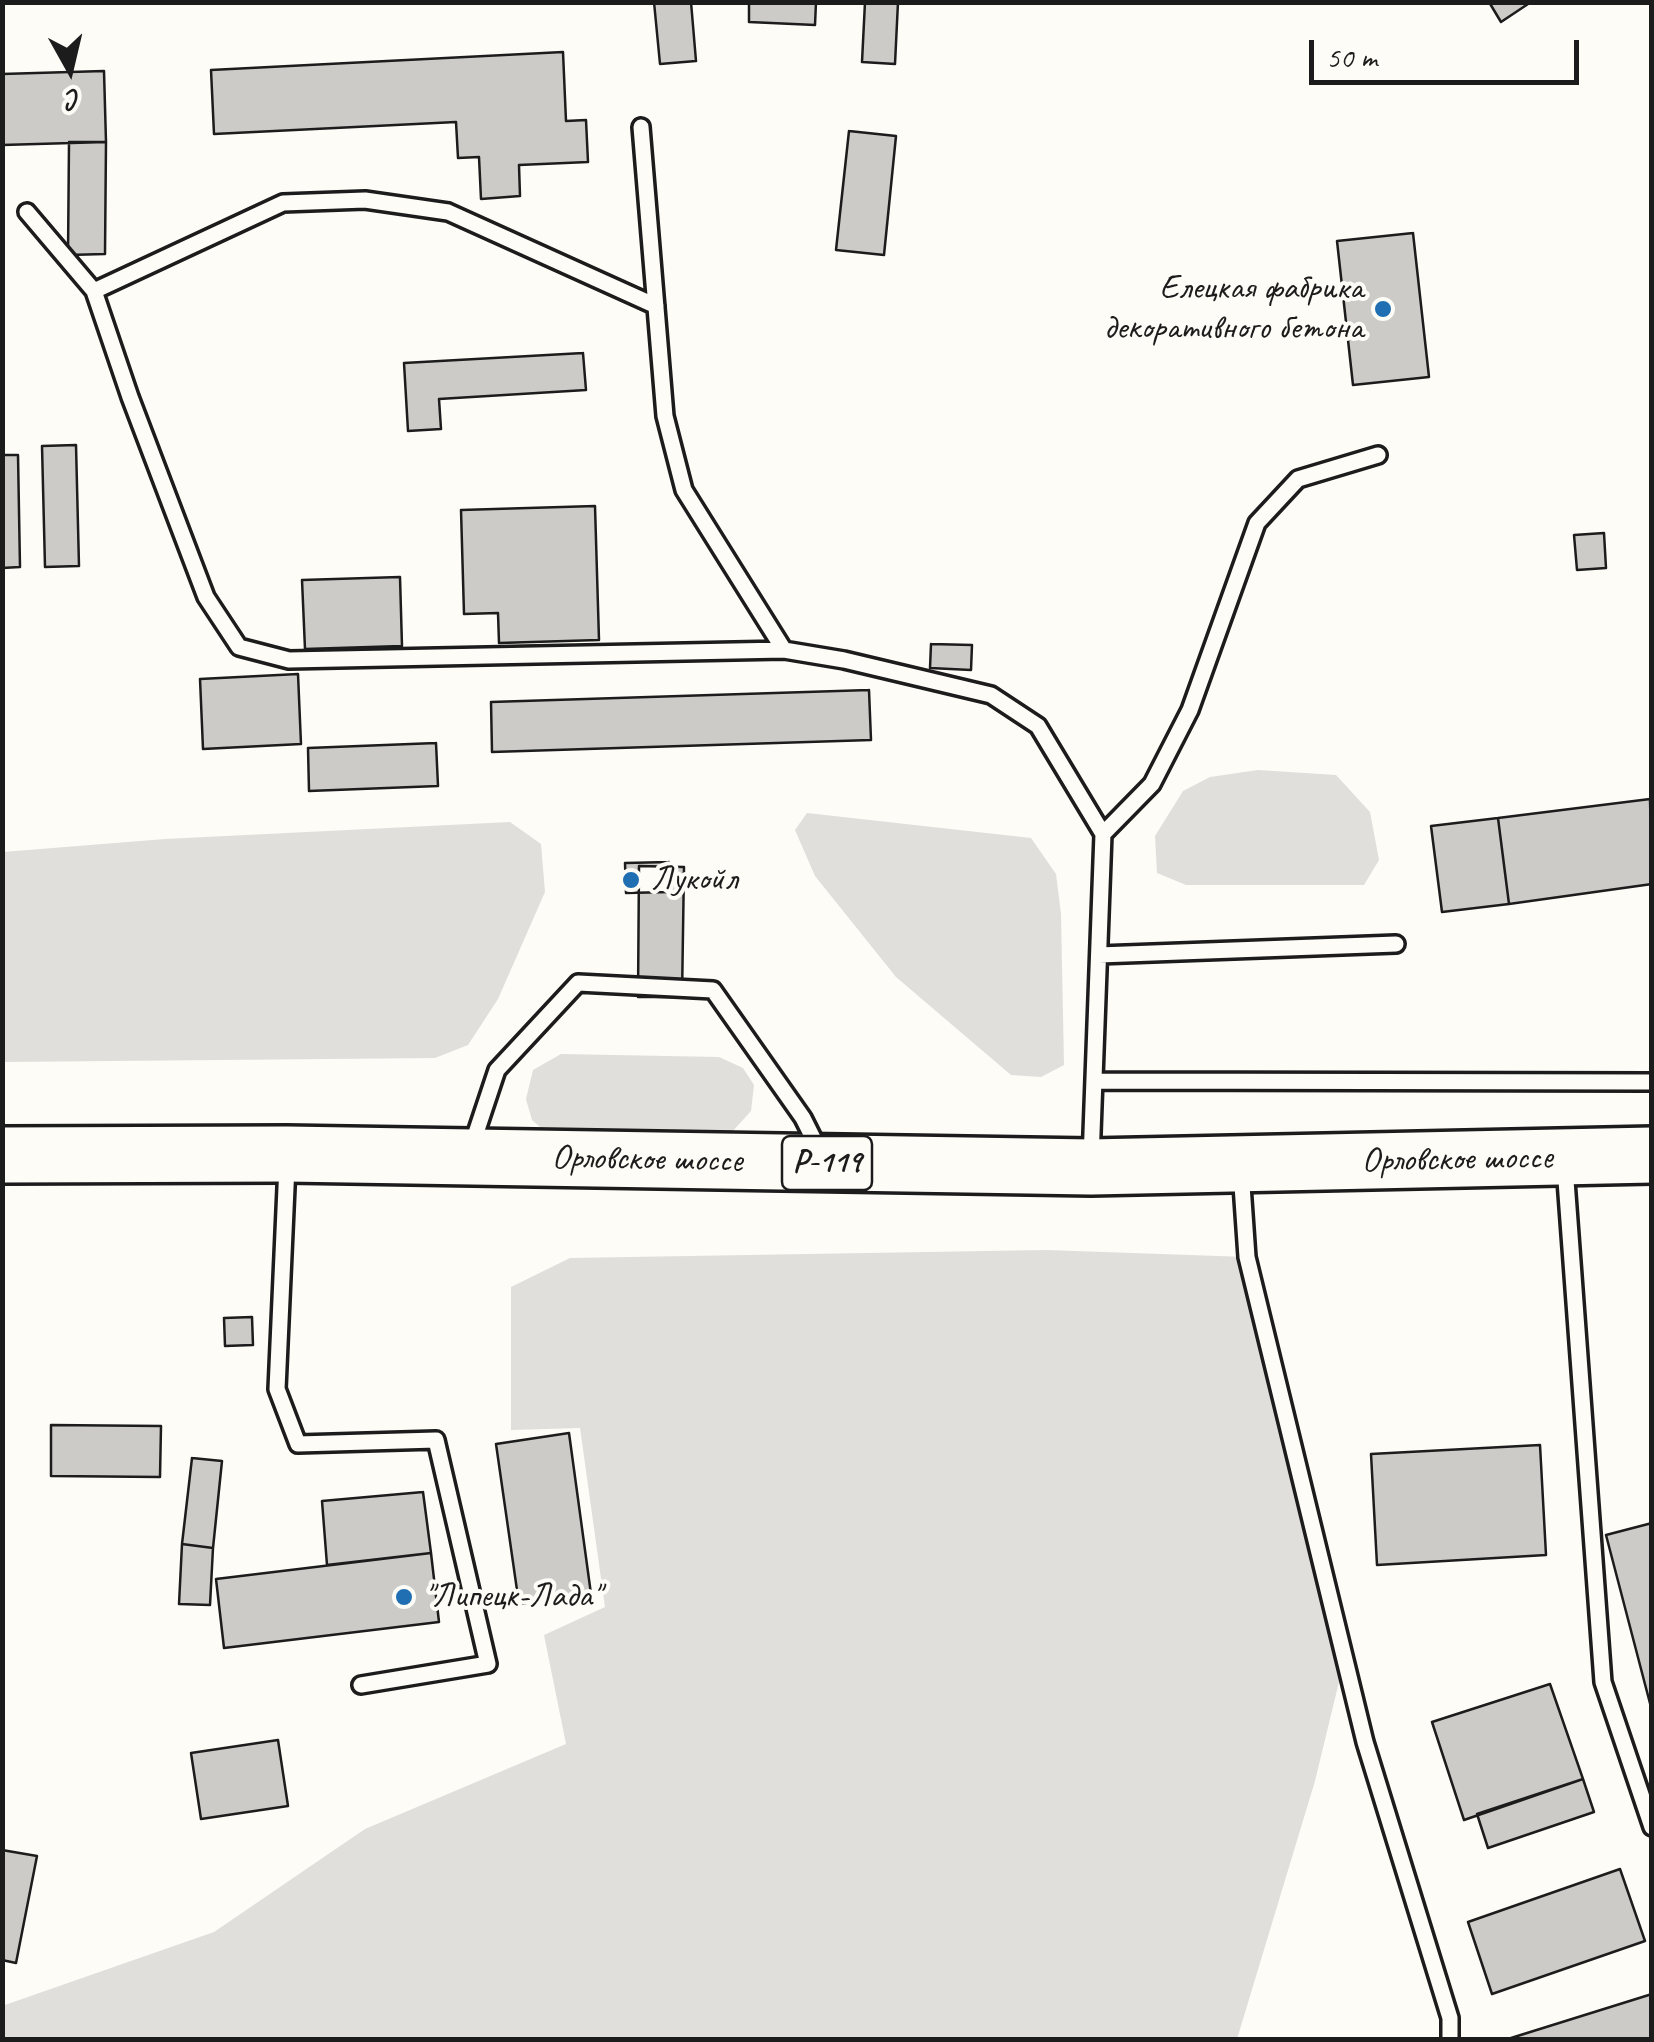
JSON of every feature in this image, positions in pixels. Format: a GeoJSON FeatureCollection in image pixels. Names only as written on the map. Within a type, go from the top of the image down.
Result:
{"type":"FeatureCollection","features":[{"type":"Feature","properties":{"kind":"highway","name":"Орловское шоссе"},"geometry":{"type":"LineString","coordinates":[[2,1155],[468,1156],[1090,1168],[1652,1154]]}},
{"type":"Feature","properties":{"kind":"lane"},"geometry":{"type":"LineString","coordinates":[[641,127],[666,416],[684,490],[784,650]]}},
{"type":"Feature","properties":{"kind":"lane"},"geometry":{"type":"LineString","coordinates":[[94,291],[283,203],[366,200],[448,212],[656,306]]}},
{"type":"Feature","properties":{"kind":"lane"},"geometry":{"type":"LineString","coordinates":[[26,212],[94,291],[206,597],[239,647],[289,660],[784,650],[991,695],[1038,726],[1103,834],[1090,1168]]}},
{"type":"Feature","properties":{"kind":"lane"},"geometry":{"type":"LineString","coordinates":[[1103,834],[1152,784],[1190,710],[1257,523],[1298,480],[1378,455]]}},
{"type":"Feature","properties":{"kind":"lane"},"geometry":{"type":"LineString","coordinates":[[1099,955],[1396,944]]}},
{"type":"Feature","properties":{"kind":"lane"},"geometry":{"type":"LineString","coordinates":[[468,1156],[497,1070],[578,982],[713,990],[803,1118],[826,1164]]}},
{"type":"Feature","properties":{"kind":"lane"},"geometry":{"type":"LineString","coordinates":[[1094,1081],[1652,1082]]}},
{"type":"Feature","properties":{"kind":"lane"},"geometry":{"type":"LineString","coordinates":[[287,1154],[277,1389],[298,1444],[436,1440],[488,1664],[360,1685]]}},
{"type":"Feature","properties":{"kind":"lane"},"geometry":{"type":"LineString","coordinates":[[1564,1158],[1603,1682],[1652,1827]]}},
{"type":"Feature","properties":{"kind":"lane"},"geometry":{"type":"LineString","coordinates":[[1240,1164],[1246,1257],[1365,1742],[1450,2018],[1450,2040]]}},
{"type":"Feature","properties":{"kind":"shaded area"},"geometry":{"type":"Polygon","coordinates":[[[1258,770],[1336,775],[1370,812],[1379,860],[1364,885],[1186,885],[1157,873],[1155,836],[1183,791],[1210,777],[1258,770]]]}},
{"type":"Feature","properties":{"kind":"shaded area"},"geometry":{"type":"Polygon","coordinates":[[[807,813],[1031,838],[1056,874],[1061,914],[1064,1065],[1041,1077],[1011,1075],[896,977],[815,876],[795,830],[807,813]]]}},
{"type":"Feature","properties":{"kind":"shaded area"},"geometry":{"type":"Polygon","coordinates":[[[510,822],[541,844],[545,892],[498,999],[468,1045],[435,1058],[3,1062],[3,852],[165,839],[510,822]]]}},
{"type":"Feature","properties":{"kind":"shaded area"},"geometry":{"type":"Polygon","coordinates":[[[561,1054],[719,1057],[743,1068],[754,1085],[751,1111],[732,1132],[548,1134],[532,1120],[526,1099],[533,1070],[561,1054]]]}},
{"type":"Feature","properties":{"kind":"shaded area"},"geometry":{"type":"Polygon","coordinates":[[[1046,1250],[1247,1257],[1346,1653],[1315,1781],[1237,2039],[3,2040],[2,2006],[214,1932],[365,1829],[566,1744],[544,1635],[605,1607],[580,1428],[511,1430],[511,1287],[570,1258],[1046,1250]]]}},
{"type":"Feature","properties":{"kind":"building"},"geometry":{"type":"Polygon","coordinates":[[[654,2],[691,2],[696,61],[660,64],[654,2]]]}},
{"type":"Feature","properties":{"kind":"building"},"geometry":{"type":"Polygon","coordinates":[[[749,2],[816,2],[815,25],[749,22],[749,2]]]}},
{"type":"Feature","properties":{"kind":"building"},"geometry":{"type":"Polygon","coordinates":[[[865,2],[898,2],[895,64],[862,62],[865,2]]]}},
{"type":"Feature","properties":{"kind":"building"},"geometry":{"type":"Polygon","coordinates":[[[1489,2],[1531,2],[1501,22],[1489,2]]]}},
{"type":"Feature","properties":{"kind":"building"},"geometry":{"type":"Polygon","coordinates":[[[563,52],[566,121],[586,120],[588,162],[519,165],[520,196],[481,199],[479,157],[458,158],[456,122],[214,134],[211,70],[563,52]]]}},
{"type":"Feature","properties":{"kind":"building"},"geometry":{"type":"Polygon","coordinates":[[[104,71],[106,142],[2,145],[2,74],[104,71]]]}},
{"type":"Feature","properties":{"kind":"building"},"geometry":{"type":"Polygon","coordinates":[[[849,131],[896,136],[884,255],[836,250],[849,131]]]}},
{"type":"Feature","properties":{"kind":"building"},"geometry":{"type":"Polygon","coordinates":[[[69,142],[106,142],[105,254],[68,255],[69,142]]]}},
{"type":"Feature","properties":{"kind":"building","name":"Елецкая фабрика декоративного бетона"},"geometry":{"type":"Polygon","coordinates":[[[1413,233],[1429,377],[1353,385],[1337,241],[1413,233]]]}},
{"type":"Feature","properties":{"kind":"building"},"geometry":{"type":"Polygon","coordinates":[[[583,353],[586,390],[439,399],[441,429],[408,431],[404,363],[583,353]]]}},
{"type":"Feature","properties":{"kind":"building"},"geometry":{"type":"Polygon","coordinates":[[[76,445],[79,566],[45,567],[42,446],[76,445]]]}},
{"type":"Feature","properties":{"kind":"building"},"geometry":{"type":"Polygon","coordinates":[[[2,455],[18,455],[20,567],[2,568],[2,455]]]}},
{"type":"Feature","properties":{"kind":"building"},"geometry":{"type":"Polygon","coordinates":[[[595,506],[599,640],[499,643],[498,613],[464,614],[461,510],[595,506]]]}},
{"type":"Feature","properties":{"kind":"building"},"geometry":{"type":"Polygon","coordinates":[[[1604,533],[1606,568],[1577,570],[1574,535],[1604,533]]]}},
{"type":"Feature","properties":{"kind":"building"},"geometry":{"type":"Polygon","coordinates":[[[400,577],[402,646],[305,649],[302,580],[400,577]]]}},
{"type":"Feature","properties":{"kind":"building"},"geometry":{"type":"Polygon","coordinates":[[[931,644],[972,645],[971,670],[930,668],[931,644]]]}},
{"type":"Feature","properties":{"kind":"building"},"geometry":{"type":"Polygon","coordinates":[[[298,674],[301,744],[203,749],[200,679],[298,674]]]}},
{"type":"Feature","properties":{"kind":"building"},"geometry":{"type":"Polygon","coordinates":[[[869,690],[871,740],[492,752],[491,702],[869,690]]]}},
{"type":"Feature","properties":{"kind":"building"},"geometry":{"type":"Polygon","coordinates":[[[436,743],[438,786],[309,791],[308,748],[436,743]]]}},
{"type":"Feature","properties":{"kind":"building"},"geometry":{"type":"Polygon","coordinates":[[[1650,799],[1652,884],[1509,904],[1498,818],[1650,799]]]}},
{"type":"Feature","properties":{"kind":"building"},"geometry":{"type":"Polygon","coordinates":[[[1498,818],[1509,904],[1442,912],[1431,826],[1498,818]]]}},
{"type":"Feature","properties":{"kind":"building"},"geometry":{"type":"Polygon","coordinates":[[[669,862],[670,892],[626,893],[625,863],[669,862]]]}},
{"type":"Feature","properties":{"kind":"building"},"geometry":{"type":"Polygon","coordinates":[[[639,866],[684,867],[682,997],[638,997],[639,866]]]}},
{"type":"Feature","properties":{"kind":"building"},"geometry":{"type":"Polygon","coordinates":[[[252,1317],[253,1345],[225,1346],[224,1318],[252,1317]]]}},
{"type":"Feature","properties":{"kind":"building"},"geometry":{"type":"Polygon","coordinates":[[[51,1425],[161,1426],[160,1477],[51,1476],[51,1425]]]}},
{"type":"Feature","properties":{"kind":"building"},"geometry":{"type":"Polygon","coordinates":[[[569,1433],[591,1594],[519,1604],[496,1444],[569,1433]]]}},
{"type":"Feature","properties":{"kind":"building"},"geometry":{"type":"Polygon","coordinates":[[[1540,1445],[1546,1555],[1377,1565],[1371,1454],[1540,1445]]]}},
{"type":"Feature","properties":{"kind":"building"},"geometry":{"type":"Polygon","coordinates":[[[192,1458],[222,1461],[213,1548],[182,1544],[192,1458]]]}},
{"type":"Feature","properties":{"kind":"building"},"geometry":{"type":"Polygon","coordinates":[[[423,1492],[431,1553],[327,1565],[322,1501],[423,1492]]]}},
{"type":"Feature","properties":{"kind":"building"},"geometry":{"type":"Polygon","coordinates":[[[1652,1523],[1652,1711],[1606,1535],[1652,1523]]]}},
{"type":"Feature","properties":{"kind":"building"},"geometry":{"type":"Polygon","coordinates":[[[182,1544],[213,1548],[210,1605],[179,1604],[182,1544]]]}},
{"type":"Feature","properties":{"kind":"building"},"geometry":{"type":"Polygon","coordinates":[[[431,1553],[439,1622],[224,1648],[216,1579],[431,1553]]]}},
{"type":"Feature","properties":{"kind":"building"},"geometry":{"type":"Polygon","coordinates":[[[1550,1684],[1583,1779],[1464,1820],[1432,1722],[1550,1684]]]}},
{"type":"Feature","properties":{"kind":"building"},"geometry":{"type":"Polygon","coordinates":[[[278,1740],[288,1806],[201,1819],[191,1753],[278,1740]]]}},
{"type":"Feature","properties":{"kind":"building"},"geometry":{"type":"Polygon","coordinates":[[[1583,1779],[1594,1812],[1488,1848],[1477,1814],[1583,1779]]]}},
{"type":"Feature","properties":{"kind":"building"},"geometry":{"type":"Polygon","coordinates":[[[2,1850],[37,1856],[16,1963],[2,1960],[2,1850]]]}},
{"type":"Feature","properties":{"kind":"building"},"geometry":{"type":"Polygon","coordinates":[[[1620,1869],[1645,1941],[1492,1994],[1468,1922],[1620,1869]]]}},
{"type":"Feature","properties":{"kind":"building"},"geometry":{"type":"Polygon","coordinates":[[[1652,1994],[1652,2040],[1511,2038],[1652,1994]]]}},
{"type":"Feature","properties":{"kind":"place","name":"Елецкая фабрика декоративного бетона"},"geometry":{"type":"Point","coordinates":[1383,309]}},
{"type":"Feature","properties":{"kind":"place","name":"Лукойл"},"geometry":{"type":"Point","coordinates":[631,880]}},
{"type":"Feature","properties":{"kind":"place","name":"\"Липецк-Лада\""},"geometry":{"type":"Point","coordinates":[404,1597]}}]}
